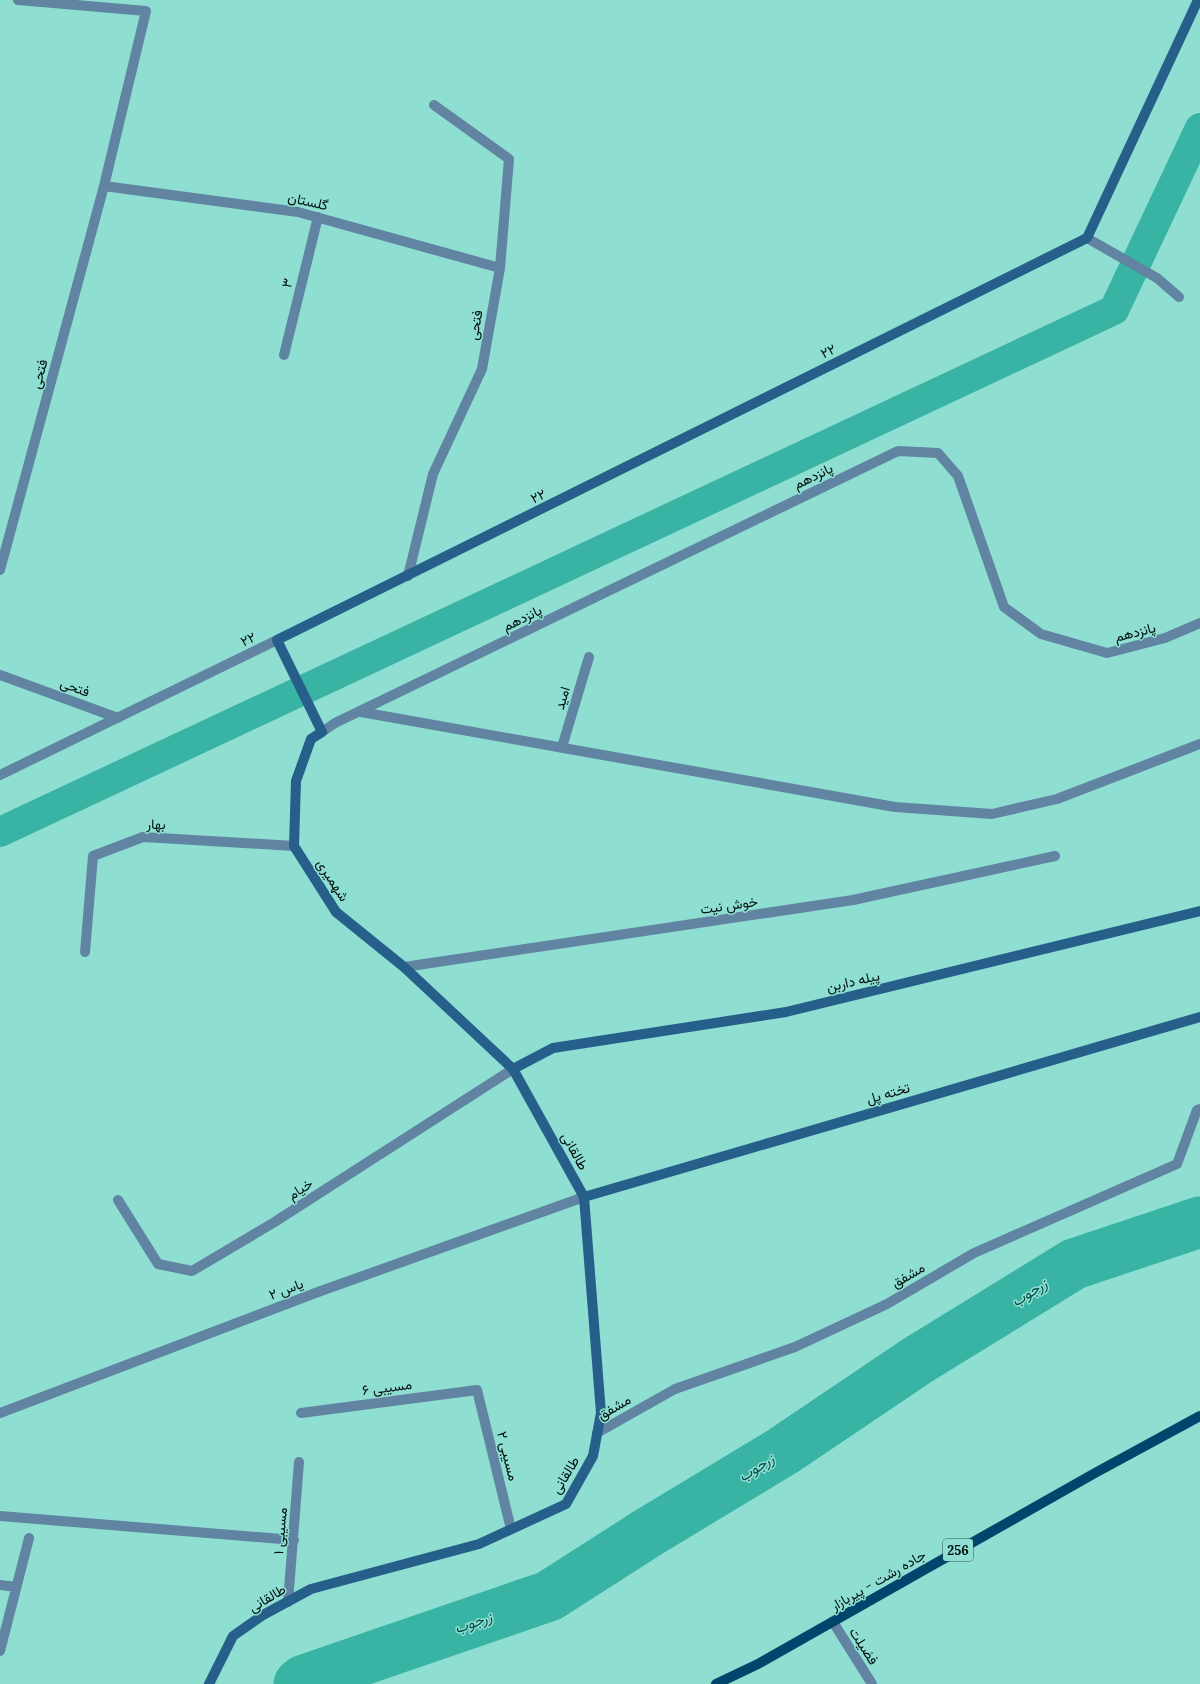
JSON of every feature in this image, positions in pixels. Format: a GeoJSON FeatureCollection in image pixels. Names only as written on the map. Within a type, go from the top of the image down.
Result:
{"type":"FeatureCollection","features":[{"type":"Feature","properties":{"kind":"main road"},"geometry":{"type":"LineString","coordinates":[[1088,238],[1198,0]]}},
{"type":"Feature","properties":{"kind":"main road","name":"۲۲"},"geometry":{"type":"LineString","coordinates":[[277,640],[1088,238]]}},
{"type":"Feature","properties":{"kind":"main road"},"geometry":{"type":"LineString","coordinates":[[277,640],[322,732],[311,739],[296,781],[294,846]]}},
{"type":"Feature","properties":{"kind":"main road","name":"شهمیری"},"geometry":{"type":"LineString","coordinates":[[294,846],[336,912],[404,967],[513,1069]]}},
{"type":"Feature","properties":{"kind":"main road","name":"پیله داربن"},"geometry":{"type":"LineString","coordinates":[[513,1069],[553,1048],[786,1012],[1200,912]]}},
{"type":"Feature","properties":{"kind":"main road","name":"تخته پل"},"geometry":{"type":"LineString","coordinates":[[584,1197],[1200,1018]]}},
{"type":"Feature","properties":{"kind":"main road","name":"طالقانی"},"geometry":{"type":"LineString","coordinates":[[209,1684],[233,1636],[263,1616],[311,1589],[479,1544],[566,1504],[593,1456],[601,1413],[584,1197],[513,1069]]}},
{"type":"Feature","properties":{"kind":"main road","name":"جاده رشت - پیربازار"},"geometry":{"type":"LineString","coordinates":[[716,1684],[758,1664],[1200,1416]]}},
{"type":"Feature","properties":{"kind":"street","name":"فتحی"},"geometry":{"type":"LineString","coordinates":[[0,570],[104,186],[146,11],[18,0]]}},
{"type":"Feature","properties":{"kind":"street","name":"فتحی"},"geometry":{"type":"LineString","coordinates":[[408,576],[433,474],[482,369],[500,268],[509,159],[434,105]]}},
{"type":"Feature","properties":{"kind":"street","name":"گلستان"},"geometry":{"type":"LineString","coordinates":[[104,186],[298,212],[500,268]]}},
{"type":"Feature","properties":{"kind":"street","name":"۳"},"geometry":{"type":"LineString","coordinates":[[284,355],[318,217]]}},
{"type":"Feature","properties":{"kind":"street"},"geometry":{"type":"LineString","coordinates":[[1088,238],[1157,278],[1179,297]]}},
{"type":"Feature","properties":{"kind":"street","name":"پانزدهم"},"geometry":{"type":"LineString","coordinates":[[361,712],[898,450],[938,453],[958,476],[1004,607],[1040,634],[1108,653],[1166,638],[1200,623]]}},
{"type":"Feature","properties":{"kind":"street","name":"۲۲"},"geometry":{"type":"LineString","coordinates":[[0,775],[277,640]]}},
{"type":"Feature","properties":{"kind":"street","name":"امید"},"geometry":{"type":"LineString","coordinates":[[562,747],[589,657]]}},
{"type":"Feature","properties":{"kind":"street","name":"فتحی"},"geometry":{"type":"LineString","coordinates":[[0,675],[118,718]]}},
{"type":"Feature","properties":{"kind":"street"},"geometry":{"type":"LineString","coordinates":[[322,732],[335,723],[361,712],[895,807],[992,814],[1057,799],[1200,744]]}},
{"type":"Feature","properties":{"kind":"street","name":"بهار"},"geometry":{"type":"LineString","coordinates":[[85,952],[93,856],[142,837],[294,846]]}},
{"type":"Feature","properties":{"kind":"street","name":"خوش نیت"},"geometry":{"type":"LineString","coordinates":[[404,967],[854,900],[1055,856]]}},
{"type":"Feature","properties":{"kind":"street","name":"خیام"},"geometry":{"type":"LineString","coordinates":[[118,1200],[158,1264],[192,1271],[273,1223],[513,1069]]}},
{"type":"Feature","properties":{"kind":"street","name":"مشفق"},"geometry":{"type":"LineString","coordinates":[[597,1433],[675,1389],[795,1347],[887,1304],[974,1253],[1177,1164],[1197,1110],[1200,1109]]}},
{"type":"Feature","properties":{"kind":"street","name":"یاس ۲"},"geometry":{"type":"LineString","coordinates":[[0,1413],[318,1292],[584,1197]]}},
{"type":"Feature","properties":{"kind":"street","name":"مسیبی ۶"},"geometry":{"type":"LineString","coordinates":[[301,1413],[477,1390]]}},
{"type":"Feature","properties":{"kind":"street","name":"مسیبی ۲"},"geometry":{"type":"LineString","coordinates":[[477,1390],[511,1529]]}},
{"type":"Feature","properties":{"kind":"street","name":"مسیبی ۱"},"geometry":{"type":"LineString","coordinates":[[288,1602],[299,1462]]}},
{"type":"Feature","properties":{"kind":"street"},"geometry":{"type":"LineString","coordinates":[[0,1516],[294,1540]]}},
{"type":"Feature","properties":{"kind":"street"},"geometry":{"type":"LineString","coordinates":[[0,1651],[29,1538]]}},
{"type":"Feature","properties":{"kind":"street"},"geometry":{"type":"LineString","coordinates":[[0,1585],[16,1587]]}},
{"type":"Feature","properties":{"kind":"street","name":"فضیلت"},"geometry":{"type":"LineString","coordinates":[[832,1622],[872,1684]]}},
{"type":"Feature","properties":{"kind":"waterway"},"geometry":{"type":"LineString","coordinates":[[0,832],[1114,310],[1200,128]]}},
{"type":"Feature","properties":{"kind":"waterway","name":"زرجوب"},"geometry":{"type":"LineString","coordinates":[[299,1684],[304,1680],[549,1596],[649,1532],[783,1451],[918,1360],[1074,1264],[1200,1222]]}}]}
